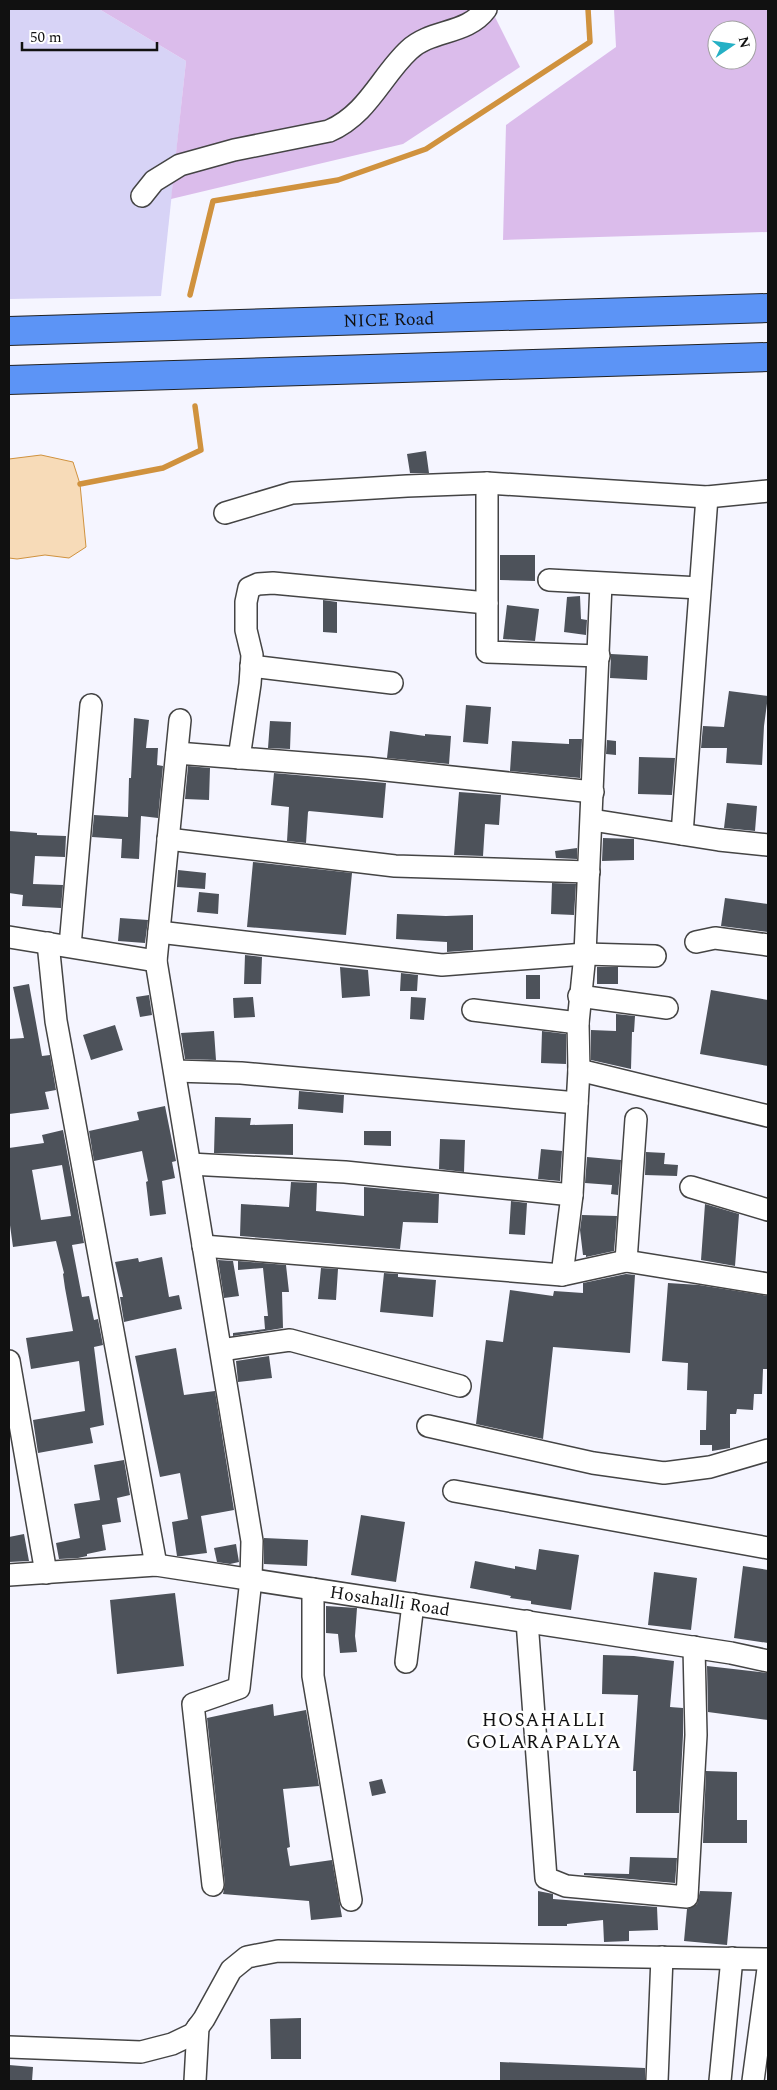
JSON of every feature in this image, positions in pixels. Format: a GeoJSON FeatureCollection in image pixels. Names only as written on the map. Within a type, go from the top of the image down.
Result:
{"type":"FeatureCollection","features":[{"type":"Feature","properties":{"kind":"highway","name":"NICE Road"},"geometry":{"type":"LineString","coordinates":[[12,330],[768,308]]}},
{"type":"Feature","properties":{"kind":"highway"},"geometry":{"type":"LineString","coordinates":[[9,380],[768,357]]}},
{"type":"Feature","properties":{"kind":"street"},"geometry":{"type":"LineString","coordinates":[[142,196],[154,181],[180,165],[216,154],[329,131],[343,125],[362,106],[409,50],[431,37],[459,29],[486,9]]}},
{"type":"Feature","properties":{"kind":"street"},"geometry":{"type":"LineString","coordinates":[[487,483],[487,652],[599,656]]}},
{"type":"Feature","properties":{"kind":"street"},"geometry":{"type":"LineString","coordinates":[[225,514],[292,493],[487,483],[707,497],[768,491]]}},
{"type":"Feature","properties":{"kind":"street"},"geometry":{"type":"LineString","coordinates":[[682,834],[707,497]]}},
{"type":"Feature","properties":{"kind":"street"},"geometry":{"type":"LineString","coordinates":[[550,580],[700,588]]}},
{"type":"Feature","properties":{"kind":"street"},"geometry":{"type":"LineString","coordinates":[[239,758],[250,684],[252,655],[246,630],[246,602],[249,588],[258,584],[272,583],[487,603]]}},
{"type":"Feature","properties":{"kind":"street"},"geometry":{"type":"LineString","coordinates":[[562,1275],[572,1195],[579,1070],[579,996],[585,954],[602,584]]}},
{"type":"Feature","properties":{"kind":"street"},"geometry":{"type":"LineString","coordinates":[[251,666],[392,683]]}},
{"type":"Feature","properties":{"kind":"street"},"geometry":{"type":"LineString","coordinates":[[70,946],[91,705]]}},
{"type":"Feature","properties":{"kind":"street"},"geometry":{"type":"LineString","coordinates":[[180,720],[156,961],[252,1541],[251,1579],[239,1688],[193,1704],[213,1885]]}},
{"type":"Feature","properties":{"kind":"street"},"geometry":{"type":"LineString","coordinates":[[177,753],[367,768],[593,792]]}},
{"type":"Feature","properties":{"kind":"street"},"geometry":{"type":"LineString","coordinates":[[592,820],[768,845],[768,836]]}},
{"type":"Feature","properties":{"kind":"street"},"geometry":{"type":"LineString","coordinates":[[168,838],[395,866],[589,872]]}},
{"type":"Feature","properties":{"kind":"street"},"geometry":{"type":"LineString","coordinates":[[159,932],[442,964],[585,954],[655,956]]}},
{"type":"Feature","properties":{"kind":"street"},"geometry":{"type":"LineString","coordinates":[[9,937],[156,961]]}},
{"type":"Feature","properties":{"kind":"street"},"geometry":{"type":"LineString","coordinates":[[696,942],[715,938],[768,945]]}},
{"type":"Feature","properties":{"kind":"street"},"geometry":{"type":"LineString","coordinates":[[48,943],[58,1030],[156,1565]]}},
{"type":"Feature","properties":{"kind":"street"},"geometry":{"type":"LineString","coordinates":[[579,996],[667,1008]]}},
{"type":"Feature","properties":{"kind":"street"},"geometry":{"type":"LineString","coordinates":[[473,1010],[578,1023]]}},
{"type":"Feature","properties":{"kind":"street"},"geometry":{"type":"LineString","coordinates":[[579,1070],[768,1116]]}},
{"type":"Feature","properties":{"kind":"street"},"geometry":{"type":"LineString","coordinates":[[175,1071],[242,1073],[577,1103]]}},
{"type":"Feature","properties":{"kind":"street"},"geometry":{"type":"LineString","coordinates":[[626,1261],[636,1119]]}},
{"type":"Feature","properties":{"kind":"street"},"geometry":{"type":"LineString","coordinates":[[190,1164],[346,1172],[572,1195]]}},
{"type":"Feature","properties":{"kind":"street"},"geometry":{"type":"LineString","coordinates":[[690,1187],[768,1210]]}},
{"type":"Feature","properties":{"kind":"street"},"geometry":{"type":"LineString","coordinates":[[204,1246],[562,1275],[626,1261],[768,1284]]}},
{"type":"Feature","properties":{"kind":"street"},"geometry":{"type":"LineString","coordinates":[[221,1350],[290,1340],[460,1386]]}},
{"type":"Feature","properties":{"kind":"street"},"geometry":{"type":"LineString","coordinates":[[9,1361],[46,1573]]}},
{"type":"Feature","properties":{"kind":"street"},"geometry":{"type":"LineString","coordinates":[[428,1426],[593,1463],[664,1473],[710,1467],[768,1450]]}},
{"type":"Feature","properties":{"kind":"street"},"geometry":{"type":"LineString","coordinates":[[454,1491],[768,1548]]}},
{"type":"Feature","properties":{"kind":"street","name":"Hosahalli Road"},"geometry":{"type":"LineString","coordinates":[[9,1575],[156,1565],[694,1647],[768,1661]]}},
{"type":"Feature","properties":{"kind":"street"},"geometry":{"type":"LineString","coordinates":[[313,1588],[313,1676],[351,1900]]}},
{"type":"Feature","properties":{"kind":"street"},"geometry":{"type":"LineString","coordinates":[[406,1662],[413,1604]]}},
{"type":"Feature","properties":{"kind":"street"},"geometry":{"type":"LineString","coordinates":[[526,1621],[546,1878],[566,1886],[687,1897],[696,1736],[694,1647]]}},
{"type":"Feature","properties":{"kind":"street"},"geometry":{"type":"LineString","coordinates":[[9,2048],[141,2052],[172,2044],[193,2034],[231,1970],[247,1956],[278,1951],[768,1959]]}},
{"type":"Feature","properties":{"kind":"street"},"geometry":{"type":"LineString","coordinates":[[657,2081],[662,1957]]}},
{"type":"Feature","properties":{"kind":"street"},"geometry":{"type":"LineString","coordinates":[[720,2081],[732,1958]]}},
{"type":"Feature","properties":{"kind":"street"},"geometry":{"type":"LineString","coordinates":[[753,2081],[768,1970]]}},
{"type":"Feature","properties":{"kind":"street"},"geometry":{"type":"LineString","coordinates":[[195,2081],[198,2027]]}},
{"type":"Feature","properties":{"kind":"shaded area"},"geometry":{"type":"Polygon","coordinates":[[[9,9],[99,9],[186,61],[161,296],[9,299],[9,9]]]}},
{"type":"Feature","properties":{"kind":"shaded area"},"geometry":{"type":"Polygon","coordinates":[[[99,9],[491,9],[520,67],[403,144],[171,199],[186,61],[99,9]]]}},
{"type":"Feature","properties":{"kind":"shaded area"},"geometry":{"type":"Polygon","coordinates":[[[614,9],[768,9],[768,232],[503,240],[506,125],[616,47],[614,9]]]}},
{"type":"Feature","properties":{"kind":"shaded area"},"geometry":{"type":"Polygon","coordinates":[[[41,455],[73,462],[80,484],[86,547],[69,558],[45,555],[17,559],[9,558],[9,459],[41,455]]]}},
{"type":"Feature","properties":{"kind":"building"},"geometry":{"type":"Polygon","coordinates":[[[426,451],[429,473],[410,473],[407,454],[426,451]]]}},
{"type":"Feature","properties":{"kind":"building"},"geometry":{"type":"Polygon","coordinates":[[[500,555],[535,555],[535,581],[500,580],[500,555]]]}},
{"type":"Feature","properties":{"kind":"building"},"geometry":{"type":"Polygon","coordinates":[[[580,596],[581,619],[587,620],[586,635],[564,632],[567,597],[580,596]]]}},
{"type":"Feature","properties":{"kind":"building"},"geometry":{"type":"Polygon","coordinates":[[[323,600],[337,602],[337,633],[323,632],[323,600]]]}},
{"type":"Feature","properties":{"kind":"building"},"geometry":{"type":"Polygon","coordinates":[[[507,605],[539,609],[535,641],[503,639],[507,605]]]}},
{"type":"Feature","properties":{"kind":"building"},"geometry":{"type":"Polygon","coordinates":[[[611,654],[648,656],[647,680],[610,678],[611,654]]]}},
{"type":"Feature","properties":{"kind":"building"},"geometry":{"type":"Polygon","coordinates":[[[729,691],[768,696],[762,765],[726,763],[727,748],[701,748],[703,726],[724,727],[729,691]]]}},
{"type":"Feature","properties":{"kind":"building"},"geometry":{"type":"Polygon","coordinates":[[[466,705],[491,707],[488,744],[463,742],[466,705]]]}},
{"type":"Feature","properties":{"kind":"building"},"geometry":{"type":"Polygon","coordinates":[[[134,718],[149,720],[146,748],[158,748],[157,765],[163,766],[158,818],[141,816],[139,859],[121,858],[122,839],[92,837],[94,815],[128,817],[134,718]]]}},
{"type":"Feature","properties":{"kind":"building"},"geometry":{"type":"Polygon","coordinates":[[[270,721],[291,722],[290,749],[268,748],[270,721]]]}},
{"type":"Feature","properties":{"kind":"building"},"geometry":{"type":"Polygon","coordinates":[[[390,731],[425,736],[425,734],[451,736],[449,764],[387,758],[390,731]]]}},
{"type":"Feature","properties":{"kind":"building"},"geometry":{"type":"Polygon","coordinates":[[[569,739],[582,739],[580,778],[510,771],[512,741],[569,744],[569,739]]]}},
{"type":"Feature","properties":{"kind":"building"},"geometry":{"type":"Polygon","coordinates":[[[607,740],[616,741],[616,755],[606,754],[607,740]]]}},
{"type":"Feature","properties":{"kind":"building"},"geometry":{"type":"Polygon","coordinates":[[[639,757],[675,758],[672,795],[638,794],[639,757]]]}},
{"type":"Feature","properties":{"kind":"building"},"geometry":{"type":"Polygon","coordinates":[[[188,766],[210,768],[209,800],[185,799],[188,766]]]}},
{"type":"Feature","properties":{"kind":"building"},"geometry":{"type":"Polygon","coordinates":[[[274,773],[386,783],[383,818],[309,811],[306,843],[287,841],[289,807],[271,805],[274,773]]]}},
{"type":"Feature","properties":{"kind":"building"},"geometry":{"type":"Polygon","coordinates":[[[459,792],[501,795],[499,825],[485,824],[483,856],[454,855],[459,792]]]}},
{"type":"Feature","properties":{"kind":"building"},"geometry":{"type":"Polygon","coordinates":[[[727,803],[757,806],[755,831],[724,828],[727,803]]]}},
{"type":"Feature","properties":{"kind":"building"},"geometry":{"type":"Polygon","coordinates":[[[9,831],[37,833],[37,835],[66,836],[65,857],[35,856],[33,884],[63,885],[61,908],[22,906],[23,895],[9,893],[9,831]]]}},
{"type":"Feature","properties":{"kind":"building"},"geometry":{"type":"Polygon","coordinates":[[[603,838],[634,839],[634,860],[602,861],[603,838]]]}},
{"type":"Feature","properties":{"kind":"building"},"geometry":{"type":"Polygon","coordinates":[[[577,848],[577,859],[556,858],[555,851],[577,848]]]}},
{"type":"Feature","properties":{"kind":"building"},"geometry":{"type":"Polygon","coordinates":[[[253,862],[352,873],[346,935],[247,927],[253,862]]]}},
{"type":"Feature","properties":{"kind":"building"},"geometry":{"type":"Polygon","coordinates":[[[178,870],[206,873],[205,889],[177,887],[178,870]]]}},
{"type":"Feature","properties":{"kind":"building"},"geometry":{"type":"Polygon","coordinates":[[[552,883],[576,884],[574,915],[551,914],[552,883]]]}},
{"type":"Feature","properties":{"kind":"building"},"geometry":{"type":"Polygon","coordinates":[[[199,892],[219,894],[218,914],[197,912],[199,892]]]}},
{"type":"Feature","properties":{"kind":"building"},"geometry":{"type":"Polygon","coordinates":[[[725,898],[768,904],[768,932],[721,926],[725,898]]]}},
{"type":"Feature","properties":{"kind":"building"},"geometry":{"type":"Polygon","coordinates":[[[397,914],[473,915],[473,950],[447,952],[447,942],[396,939],[397,914]]]}},
{"type":"Feature","properties":{"kind":"building"},"geometry":{"type":"Polygon","coordinates":[[[120,918],[148,920],[145,943],[118,941],[120,918]]]}},
{"type":"Feature","properties":{"kind":"building"},"geometry":{"type":"Polygon","coordinates":[[[245,955],[262,957],[261,984],[244,984],[245,955]]]}},
{"type":"Feature","properties":{"kind":"building"},"geometry":{"type":"Polygon","coordinates":[[[340,967],[368,970],[370,996],[342,998],[340,967]]]}},
{"type":"Feature","properties":{"kind":"building"},"geometry":{"type":"Polygon","coordinates":[[[597,967],[618,967],[618,984],[597,984],[597,967]]]}},
{"type":"Feature","properties":{"kind":"building"},"geometry":{"type":"Polygon","coordinates":[[[401,973],[418,975],[417,991],[400,991],[401,973]]]}},
{"type":"Feature","properties":{"kind":"building"},"geometry":{"type":"Polygon","coordinates":[[[526,975],[540,975],[540,999],[526,999],[526,975]]]}},
{"type":"Feature","properties":{"kind":"building"},"geometry":{"type":"Polygon","coordinates":[[[29,984],[42,1056],[50,1055],[56,1090],[45,1092],[49,1109],[9,1114],[9,1039],[24,1038],[13,987],[29,984]]]}},
{"type":"Feature","properties":{"kind":"building"},"geometry":{"type":"Polygon","coordinates":[[[711,990],[768,1000],[768,1066],[700,1054],[711,990]]]}},
{"type":"Feature","properties":{"kind":"building"},"geometry":{"type":"Polygon","coordinates":[[[149,995],[152,1015],[140,1017],[136,997],[149,995]]]}},
{"type":"Feature","properties":{"kind":"building"},"geometry":{"type":"Polygon","coordinates":[[[253,997],[255,1017],[234,1018],[233,998],[253,997]]]}},
{"type":"Feature","properties":{"kind":"building"},"geometry":{"type":"Polygon","coordinates":[[[411,997],[426,998],[424,1020],[410,1019],[411,997]]]}},
{"type":"Feature","properties":{"kind":"building"},"geometry":{"type":"Polygon","coordinates":[[[616,1014],[635,1016],[634,1032],[632,1032],[631,1069],[591,1060],[591,1030],[616,1031],[616,1014]]]}},
{"type":"Feature","properties":{"kind":"building"},"geometry":{"type":"Polygon","coordinates":[[[115,1025],[123,1050],[91,1060],[83,1035],[115,1025]]]}},
{"type":"Feature","properties":{"kind":"building"},"geometry":{"type":"Polygon","coordinates":[[[214,1031],[216,1060],[185,1059],[181,1033],[214,1031]]]}},
{"type":"Feature","properties":{"kind":"building"},"geometry":{"type":"Polygon","coordinates":[[[542,1031],[566,1034],[566,1064],[541,1063],[542,1031]]]}},
{"type":"Feature","properties":{"kind":"building"},"geometry":{"type":"Polygon","coordinates":[[[299,1091],[344,1095],[343,1113],[298,1109],[299,1091]]]}},
{"type":"Feature","properties":{"kind":"building"},"geometry":{"type":"Polygon","coordinates":[[[165,1106],[176,1161],[172,1162],[175,1178],[162,1181],[166,1214],[150,1216],[146,1182],[148,1181],[142,1151],[94,1161],[89,1131],[139,1120],[137,1112],[165,1106]]]}},
{"type":"Feature","properties":{"kind":"building"},"geometry":{"type":"Polygon","coordinates":[[[215,1117],[251,1118],[250,1125],[293,1124],[293,1155],[214,1153],[215,1117]]]}},
{"type":"Feature","properties":{"kind":"building"},"geometry":{"type":"Polygon","coordinates":[[[63,1130],[84,1243],[72,1245],[82,1297],[89,1296],[94,1320],[98,1319],[103,1345],[94,1347],[104,1425],[90,1428],[93,1443],[38,1453],[33,1420],[85,1411],[79,1361],[31,1369],[26,1338],[73,1331],[64,1273],[56,1241],[13,1247],[9,1218],[9,1148],[44,1143],[42,1135],[63,1130]],[[62,1165],[32,1170],[41,1220],[71,1216],[62,1165]]]}},
{"type":"Feature","properties":{"kind":"building"},"geometry":{"type":"Polygon","coordinates":[[[364,1131],[391,1131],[391,1146],[364,1145],[364,1131]]]}},
{"type":"Feature","properties":{"kind":"building"},"geometry":{"type":"Polygon","coordinates":[[[440,1139],[465,1140],[464,1172],[439,1169],[440,1139]]]}},
{"type":"Feature","properties":{"kind":"building"},"geometry":{"type":"Polygon","coordinates":[[[541,1149],[562,1151],[560,1181],[538,1179],[541,1149]]]}},
{"type":"Feature","properties":{"kind":"building"},"geometry":{"type":"Polygon","coordinates":[[[646,1152],[665,1153],[664,1164],[678,1165],[677,1176],[645,1175],[646,1152]]]}},
{"type":"Feature","properties":{"kind":"building"},"geometry":{"type":"Polygon","coordinates":[[[587,1157],[621,1160],[618,1195],[611,1194],[612,1185],[585,1183],[587,1157]]]}},
{"type":"Feature","properties":{"kind":"building"},"geometry":{"type":"Polygon","coordinates":[[[291,1182],[317,1183],[316,1211],[364,1216],[364,1187],[439,1194],[438,1223],[403,1222],[400,1249],[240,1236],[241,1204],[289,1207],[291,1182]]]}},
{"type":"Feature","properties":{"kind":"building"},"geometry":{"type":"Polygon","coordinates":[[[511,1201],[527,1203],[525,1235],[509,1234],[511,1201]]]}},
{"type":"Feature","properties":{"kind":"building"},"geometry":{"type":"Polygon","coordinates":[[[705,1204],[739,1214],[735,1266],[701,1260],[705,1204]]]}},
{"type":"Feature","properties":{"kind":"building"},"geometry":{"type":"Polygon","coordinates":[[[582,1215],[617,1216],[614,1251],[586,1257],[586,1255],[583,1255],[580,1230],[582,1215]]]}},
{"type":"Feature","properties":{"kind":"building"},"geometry":{"type":"Polygon","coordinates":[[[162,1257],[169,1297],[179,1295],[182,1309],[124,1322],[120,1297],[123,1297],[115,1262],[138,1258],[139,1262],[162,1257]]]}},
{"type":"Feature","properties":{"kind":"building"},"geometry":{"type":"Polygon","coordinates":[[[218,1260],[233,1261],[239,1296],[224,1298],[218,1260]]]}},
{"type":"Feature","properties":{"kind":"building"},"geometry":{"type":"Polygon","coordinates":[[[238,1261],[286,1265],[289,1292],[282,1292],[283,1328],[233,1336],[233,1333],[265,1329],[264,1316],[268,1316],[263,1268],[238,1270],[238,1261]]]}},
{"type":"Feature","properties":{"kind":"building"},"geometry":{"type":"Polygon","coordinates":[[[321,1268],[338,1269],[336,1300],[318,1299],[321,1268]]]}},
{"type":"Feature","properties":{"kind":"building"},"geometry":{"type":"Polygon","coordinates":[[[384,1273],[398,1274],[398,1277],[436,1280],[433,1317],[380,1312],[384,1273]]]}},
{"type":"Feature","properties":{"kind":"building"},"geometry":{"type":"Polygon","coordinates":[[[626,1274],[635,1275],[630,1353],[553,1347],[543,1439],[476,1424],[486,1340],[503,1342],[510,1290],[553,1296],[554,1291],[583,1293],[583,1283],[626,1274]]]}},
{"type":"Feature","properties":{"kind":"building"},"geometry":{"type":"Polygon","coordinates":[[[668,1283],[699,1285],[768,1296],[768,1369],[763,1369],[762,1394],[754,1394],[753,1410],[737,1409],[736,1414],[730,1414],[730,1448],[712,1451],[712,1445],[700,1445],[700,1430],[706,1430],[707,1391],[687,1390],[688,1363],[662,1361],[668,1283]]]}},
{"type":"Feature","properties":{"kind":"building"},"geometry":{"type":"Polygon","coordinates":[[[176,1348],[184,1395],[215,1391],[234,1510],[201,1516],[207,1553],[182,1556],[177,1556],[172,1522],[188,1519],[180,1473],[160,1477],[135,1356],[176,1348]]]}},
{"type":"Feature","properties":{"kind":"building"},"geometry":{"type":"Polygon","coordinates":[[[269,1356],[272,1378],[238,1382],[236,1361],[269,1356]]]}},
{"type":"Feature","properties":{"kind":"building"},"geometry":{"type":"Polygon","coordinates":[[[124,1460],[130,1495],[117,1498],[121,1522],[102,1525],[106,1550],[78,1558],[59,1559],[56,1543],[80,1538],[74,1504],[100,1500],[94,1465],[124,1460]]]}},
{"type":"Feature","properties":{"kind":"building"},"geometry":{"type":"Polygon","coordinates":[[[361,1515],[405,1522],[396,1582],[351,1575],[361,1515]]]}},
{"type":"Feature","properties":{"kind":"building"},"geometry":{"type":"Polygon","coordinates":[[[24,1534],[29,1561],[9,1562],[9,1537],[24,1534]]]}},
{"type":"Feature","properties":{"kind":"building"},"geometry":{"type":"Polygon","coordinates":[[[264,1538],[308,1540],[307,1566],[264,1564],[264,1538]]]}},
{"type":"Feature","properties":{"kind":"building"},"geometry":{"type":"Polygon","coordinates":[[[236,1544],[239,1562],[230,1564],[217,1562],[214,1548],[236,1544]]]}},
{"type":"Feature","properties":{"kind":"building"},"geometry":{"type":"Polygon","coordinates":[[[539,1549],[579,1555],[571,1610],[531,1604],[531,1601],[470,1588],[475,1561],[515,1569],[515,1566],[536,1570],[539,1549]]]}},
{"type":"Feature","properties":{"kind":"building"},"geometry":{"type":"Polygon","coordinates":[[[743,1566],[768,1570],[768,1643],[734,1638],[743,1566]]]}},
{"type":"Feature","properties":{"kind":"building"},"geometry":{"type":"Polygon","coordinates":[[[654,1572],[697,1578],[691,1630],[648,1625],[654,1572]]]}},
{"type":"Feature","properties":{"kind":"building"},"geometry":{"type":"Polygon","coordinates":[[[175,1593],[184,1666],[117,1674],[110,1600],[175,1593]]]}},
{"type":"Feature","properties":{"kind":"building"},"geometry":{"type":"Polygon","coordinates":[[[326,1606],[357,1608],[355,1636],[357,1652],[340,1653],[338,1634],[326,1633],[326,1606]]]}},
{"type":"Feature","properties":{"kind":"building"},"geometry":{"type":"Polygon","coordinates":[[[603,1655],[634,1656],[674,1661],[670,1707],[683,1708],[679,1813],[636,1813],[636,1771],[633,1771],[638,1695],[602,1694],[603,1655]]]}},
{"type":"Feature","properties":{"kind":"building"},"geometry":{"type":"Polygon","coordinates":[[[707,1666],[768,1673],[768,1720],[708,1712],[707,1666]]]}},
{"type":"Feature","properties":{"kind":"building"},"geometry":{"type":"Polygon","coordinates":[[[273,1704],[274,1716],[306,1710],[319,1786],[283,1789],[290,1847],[287,1848],[290,1866],[332,1860],[342,1917],[311,1920],[309,1901],[223,1894],[225,1884],[207,1718],[273,1704]]]}},
{"type":"Feature","properties":{"kind":"building"},"geometry":{"type":"Polygon","coordinates":[[[706,1771],[737,1772],[737,1820],[747,1820],[747,1843],[703,1843],[706,1771]]]}},
{"type":"Feature","properties":{"kind":"building"},"geometry":{"type":"Polygon","coordinates":[[[382,1779],[386,1793],[372,1796],[369,1782],[382,1779]]]}},
{"type":"Feature","properties":{"kind":"building"},"geometry":{"type":"Polygon","coordinates":[[[630,1857],[677,1858],[675,1883],[584,1875],[584,1873],[629,1874],[630,1857]]]}},
{"type":"Feature","properties":{"kind":"building"},"geometry":{"type":"Polygon","coordinates":[[[538,1891],[553,1894],[553,1899],[657,1907],[658,1930],[629,1931],[629,1941],[604,1942],[603,1920],[567,1924],[567,1926],[538,1926],[538,1891]]]}},
{"type":"Feature","properties":{"kind":"building"},"geometry":{"type":"Polygon","coordinates":[[[700,1891],[732,1892],[727,1945],[684,1941],[687,1909],[697,1904],[700,1891]]]}},
{"type":"Feature","properties":{"kind":"building"},"geometry":{"type":"Polygon","coordinates":[[[301,2018],[301,2059],[271,2059],[270,2019],[301,2018]]]}},
{"type":"Feature","properties":{"kind":"building"},"geometry":{"type":"Polygon","coordinates":[[[500,2062],[645,2068],[645,2081],[500,2081],[500,2062]]]}},
{"type":"Feature","properties":{"kind":"building"},"geometry":{"type":"Polygon","coordinates":[[[9,2065],[33,2067],[32,2081],[9,2081],[9,2065]]]}},
{"type":"Feature","properties":{"kind":"waterway"},"geometry":{"type":"LineString","coordinates":[[190,295],[213,201],[338,180],[426,149],[590,42],[588,9]]}},
{"type":"Feature","properties":{"kind":"waterway"},"geometry":{"type":"LineString","coordinates":[[80,484],[163,468],[201,450],[195,406]]}},
{"type":"Feature","properties":{"kind":"district","name":"HOSAHALLI GOLARAPALYA"},"geometry":{"type":"Point","coordinates":[544,1730]}}]}
